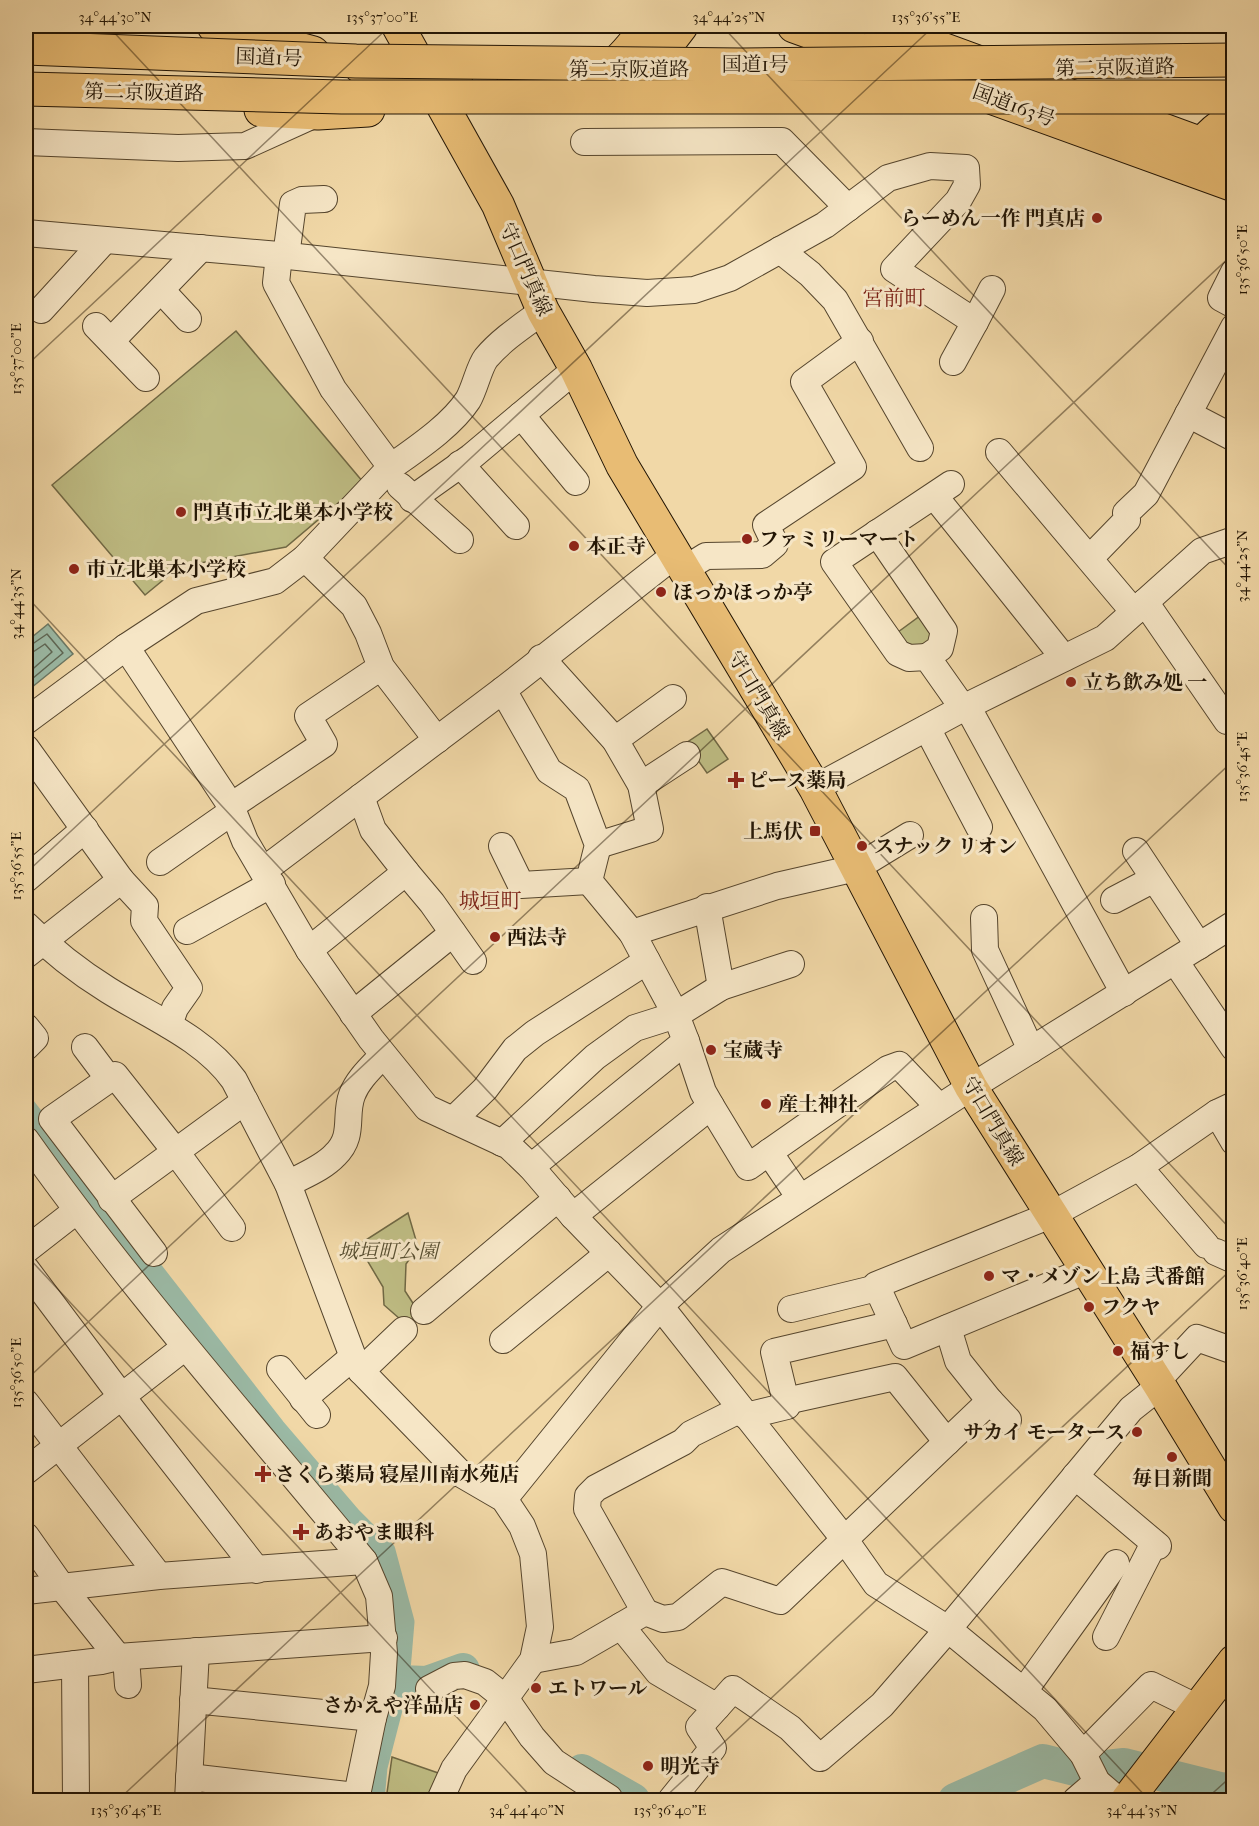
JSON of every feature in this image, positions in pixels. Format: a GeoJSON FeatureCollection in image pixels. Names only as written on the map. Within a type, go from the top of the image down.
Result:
{"type":"FeatureCollection","features":[{"type":"Feature","properties":{"kind":"highway"},"geometry":{"type":"LineString","coordinates":[[214,26],[437,99],[574,107],[598,103],[623,92],[645,73],[681,26]]}},
{"type":"Feature","properties":{"kind":"highway"},"geometry":{"type":"LineString","coordinates":[[26,102],[318,113],[373,110],[594,76],[625,54],[648,26]]}},
{"type":"Feature","properties":{"kind":"highway","name":"国道163号"},"geometry":{"type":"LineString","coordinates":[[794,26],[1195,157],[1233,156]]}},
{"type":"Feature","properties":{"kind":"highway","name":"国道163号"},"geometry":{"type":"LineString","coordinates":[[879,26],[1195,157],[1233,185]]}},
{"type":"Feature","properties":{"kind":"highway","name":"国道1号"},"geometry":{"type":"LineString","coordinates":[[26,48],[356,61],[660,64],[1233,60]]}},
{"type":"Feature","properties":{"kind":"highway","name":"第二京阪道路"},"geometry":{"type":"LineString","coordinates":[[26,54],[354,68],[753,70],[1233,93]]}},
{"type":"Feature","properties":{"kind":"highway","name":"第二京阪道路"},"geometry":{"type":"LineString","coordinates":[[26,89],[342,97],[1233,93]]}},
{"type":"Feature","properties":{"kind":"highway"},"geometry":{"type":"LineString","coordinates":[[1195,157],[1223,124],[1233,93]]}},
{"type":"Feature","properties":{"kind":"highway","name":"国道1号"},"geometry":{"type":"LineString","coordinates":[[26,95],[342,104],[1233,93]]}},
{"type":"Feature","properties":{"kind":"main road","name":"守口門真線"},"geometry":{"type":"LineString","coordinates":[[398,26],[498,205],[543,311],[576,369],[622,465],[815,788],[971,1087],[1159,1383],[1229,1487]]}},
{"type":"Feature","properties":{"kind":"main road"},"geometry":{"type":"LineString","coordinates":[[1127,1800],[1220,1687]]}},
{"type":"Feature","properties":{"kind":"street"},"geometry":{"type":"LineString","coordinates":[[26,142],[178,148],[245,146],[318,113]]}},
{"type":"Feature","properties":{"kind":"street"},"geometry":{"type":"LineString","coordinates":[[584,142],[782,141],[848,208]]}},
{"type":"Feature","properties":{"kind":"street"},"geometry":{"type":"LineString","coordinates":[[26,233],[283,255],[594,289],[647,293],[694,290],[730,278],[825,225],[888,178],[930,166],[966,168],[967,185],[958,201],[894,269],[975,321]]}},
{"type":"Feature","properties":{"kind":"street"},"geometry":{"type":"LineString","coordinates":[[324,199],[302,200],[293,204],[276,283],[333,389],[388,469],[412,499],[460,540]]}},
{"type":"Feature","properties":{"kind":"street"},"geometry":{"type":"LineString","coordinates":[[41,310],[105,240]]}},
{"type":"Feature","properties":{"kind":"street"},"geometry":{"type":"LineString","coordinates":[[146,378],[103,333],[161,290],[201,248]]}},
{"type":"Feature","properties":{"kind":"street"},"geometry":{"type":"LineString","coordinates":[[780,250],[810,274],[835,300],[920,448]]}},
{"type":"Feature","properties":{"kind":"street"},"geometry":{"type":"LineString","coordinates":[[1233,272],[1221,298],[1233,305]]}},
{"type":"Feature","properties":{"kind":"street"},"geometry":{"type":"LineString","coordinates":[[953,362],[992,289]]}},
{"type":"Feature","properties":{"kind":"street"},"geometry":{"type":"LineString","coordinates":[[161,290],[188,319]]}},
{"type":"Feature","properties":{"kind":"street"},"geometry":{"type":"LineString","coordinates":[[26,721],[126,647],[196,601],[275,581],[305,558],[388,469],[449,421],[471,394],[484,359],[543,311]]}},
{"type":"Feature","properties":{"kind":"street"},"geometry":{"type":"LineString","coordinates":[[1090,558],[1127,520],[1126,513],[1146,494],[1233,327]]}},
{"type":"Feature","properties":{"kind":"street"},"geometry":{"type":"LineString","coordinates":[[187,931],[268,877],[361,797],[541,658],[681,562],[706,556],[762,555],[775,544],[766,525],[853,467],[804,382],[860,341]]}},
{"type":"Feature","properties":{"kind":"street"},"geometry":{"type":"LineString","coordinates":[[412,499],[460,464],[576,369]]}},
{"type":"Feature","properties":{"kind":"street"},"geometry":{"type":"LineString","coordinates":[[1188,414],[1233,438]]}},
{"type":"Feature","properties":{"kind":"street"},"geometry":{"type":"LineString","coordinates":[[521,415],[576,482]]}},
{"type":"Feature","properties":{"kind":"street"},"geometry":{"type":"LineString","coordinates":[[999,452],[1090,558],[1140,607],[1227,722]]}},
{"type":"Feature","properties":{"kind":"street"},"geometry":{"type":"LineString","coordinates":[[460,464],[516,526]]}},
{"type":"Feature","properties":{"kind":"street"},"geometry":{"type":"LineString","coordinates":[[877,534],[944,631],[940,648],[927,657],[909,658],[898,653],[834,562],[877,534],[945,494],[1064,658]]}},
{"type":"Feature","properties":{"kind":"street"},"geometry":{"type":"LineString","coordinates":[[815,788],[965,707],[1105,638],[1202,551],[1233,540]]}},
{"type":"Feature","properties":{"kind":"street"},"geometry":{"type":"LineString","coordinates":[[305,558],[354,606],[368,633],[381,667],[436,740]]}},
{"type":"Feature","properties":{"kind":"street"},"geometry":{"type":"LineString","coordinates":[[126,647],[232,808],[245,842],[268,877],[309,950],[383,1055],[427,1108],[509,1146],[531,1167],[660,1306],[845,1540],[876,1584],[948,1629],[1045,1709],[1083,1754],[1097,1782],[1118,1800]]}},
{"type":"Feature","properties":{"kind":"street"},"geometry":{"type":"LineString","coordinates":[[927,657],[965,707],[1124,993]]}},
{"type":"Feature","properties":{"kind":"street"},"geometry":{"type":"LineString","coordinates":[[541,658],[615,741],[641,785],[650,829],[598,846]]}},
{"type":"Feature","properties":{"kind":"street"},"geometry":{"type":"LineString","coordinates":[[159,862],[324,744],[308,716],[381,667]]}},
{"type":"Feature","properties":{"kind":"street"},"geometry":{"type":"LineString","coordinates":[[502,690],[549,771],[577,789],[598,846],[589,881]]}},
{"type":"Feature","properties":{"kind":"street"},"geometry":{"type":"LineString","coordinates":[[615,741],[673,698]]}},
{"type":"Feature","properties":{"kind":"street"},"geometry":{"type":"LineString","coordinates":[[927,728],[979,827]]}},
{"type":"Feature","properties":{"kind":"street"},"geometry":{"type":"LineString","coordinates":[[26,748],[121,880],[145,906],[144,921],[189,988],[175,1008],[169,1024]]}},
{"type":"Feature","properties":{"kind":"street"},"geometry":{"type":"LineString","coordinates":[[641,785],[687,755]]}},
{"type":"Feature","properties":{"kind":"street"},"geometry":{"type":"LineString","coordinates":[[361,797],[374,830],[432,903],[473,961]]}},
{"type":"Feature","properties":{"kind":"street"},"geometry":{"type":"LineString","coordinates":[[26,879],[85,829]]}},
{"type":"Feature","properties":{"kind":"street"},"geometry":{"type":"LineString","coordinates":[[632,933],[777,886],[856,868],[910,835]]}},
{"type":"Feature","properties":{"kind":"street"},"geometry":{"type":"LineString","coordinates":[[502,846],[521,885],[589,881]]}},
{"type":"Feature","properties":{"kind":"street"},"geometry":{"type":"LineString","coordinates":[[1136,851],[1198,946]]}},
{"type":"Feature","properties":{"kind":"street"},"geometry":{"type":"LineString","coordinates":[[309,950],[406,872]]}},
{"type":"Feature","properties":{"kind":"street"},"geometry":{"type":"LineString","coordinates":[[1114,900],[1154,879]]}},
{"type":"Feature","properties":{"kind":"street"},"geometry":{"type":"LineString","coordinates":[[121,880],[31,941],[107,990],[169,1024],[223,1064],[234,1080],[288,1184],[357,1364],[461,1474],[504,1499],[522,1526],[532,1554],[540,1627],[533,1660],[454,1769],[440,1800]]}},
{"type":"Feature","properties":{"kind":"street"},"geometry":{"type":"LineString","coordinates":[[589,881],[632,933],[676,1015],[703,1092],[748,1167],[888,1069],[899,1065],[939,1107]]}},
{"type":"Feature","properties":{"kind":"street"},"geometry":{"type":"LineString","coordinates":[[707,907],[721,987]]}},
{"type":"Feature","properties":{"kind":"street"},"geometry":{"type":"LineString","coordinates":[[984,918],[985,950],[1031,1050]]}},
{"type":"Feature","properties":{"kind":"street"},"geometry":{"type":"LineString","coordinates":[[504,1499],[660,1306],[721,1250],[939,1107],[1233,924]]}},
{"type":"Feature","properties":{"kind":"street"},"geometry":{"type":"LineString","coordinates":[[353,1014],[453,933]]}},
{"type":"Feature","properties":{"kind":"street"},"geometry":{"type":"LineString","coordinates":[[453,1120],[485,1089],[515,1049],[535,1033],[647,961]]}},
{"type":"Feature","properties":{"kind":"street"},"geometry":{"type":"LineString","coordinates":[[1175,961],[1233,1048]]}},
{"type":"Feature","properties":{"kind":"street"},"geometry":{"type":"LineString","coordinates":[[502,1143],[596,1057],[635,1028],[676,1015],[721,987],[790,964]]}},
{"type":"Feature","properties":{"kind":"street"},"geometry":{"type":"LineString","coordinates":[[26,1027],[35,1038],[26,1047]]}},
{"type":"Feature","properties":{"kind":"street"},"geometry":{"type":"LineString","coordinates":[[531,1167],[687,1041]]}},
{"type":"Feature","properties":{"kind":"street"},"geometry":{"type":"LineString","coordinates":[[85,1047],[109,1079]]}},
{"type":"Feature","properties":{"kind":"street"},"geometry":{"type":"LineString","coordinates":[[288,1184],[337,1154],[348,1137],[351,1097],[357,1084],[383,1055]]}},
{"type":"Feature","properties":{"kind":"street"},"geometry":{"type":"LineString","coordinates":[[154,1252],[111,1199],[52,1119],[115,1075],[232,1228]]}},
{"type":"Feature","properties":{"kind":"street"},"geometry":{"type":"LineString","coordinates":[[111,1199],[245,1101]]}},
{"type":"Feature","properties":{"kind":"street"},"geometry":{"type":"LineString","coordinates":[[424,1311],[566,1207],[711,1106]]}},
{"type":"Feature","properties":{"kind":"street"},"geometry":{"type":"LineString","coordinates":[[1087,1270],[904,1346],[876,1285],[1051,1215],[1139,1167],[1225,1109],[1233,1142]]}},
{"type":"Feature","properties":{"kind":"street"},"geometry":{"type":"LineString","coordinates":[[26,1140],[76,1211],[185,1347],[364,1561],[379,1596],[384,1638],[382,1686],[356,1798],[189,1789],[196,1651]]}},
{"type":"Feature","properties":{"kind":"street"},"geometry":{"type":"LineString","coordinates":[[769,1152],[800,1198]]}},
{"type":"Feature","properties":{"kind":"street"},"geometry":{"type":"LineString","coordinates":[[1139,1167],[1219,1252]]}},
{"type":"Feature","properties":{"kind":"street"},"geometry":{"type":"LineString","coordinates":[[26,1250],[76,1211]]}},
{"type":"Feature","properties":{"kind":"street"},"geometry":{"type":"LineString","coordinates":[[503,1341],[609,1253]]}},
{"type":"Feature","properties":{"kind":"street"},"geometry":{"type":"LineString","coordinates":[[26,1269],[257,1570]]}},
{"type":"Feature","properties":{"kind":"street"},"geometry":{"type":"LineString","coordinates":[[791,1310],[877,1288]]}},
{"type":"Feature","properties":{"kind":"street"},"geometry":{"type":"LineString","coordinates":[[894,1324],[774,1352],[787,1406],[744,1412],[691,1434],[683,1442],[596,1488],[588,1496],[587,1509],[645,1612],[663,1619],[678,1617],[722,1582],[780,1601],[990,1401]]}},
{"type":"Feature","properties":{"kind":"street"},"geometry":{"type":"LineString","coordinates":[[948,1328],[958,1361],[1008,1420]]}},
{"type":"Feature","properties":{"kind":"street"},"geometry":{"type":"LineString","coordinates":[[280,1369],[310,1407],[357,1364],[404,1330]]}},
{"type":"Feature","properties":{"kind":"street"},"geometry":{"type":"LineString","coordinates":[[671,1800],[713,1748],[699,1727],[734,1689],[790,1728],[820,1758],[882,1704],[948,1629],[1131,1409],[1159,1383],[1197,1338],[1233,1351]]}},
{"type":"Feature","properties":{"kind":"street"},"geometry":{"type":"LineString","coordinates":[[26,1471],[185,1347]]}},
{"type":"Feature","properties":{"kind":"street"},"geometry":{"type":"LineString","coordinates":[[786,1401],[895,1377],[947,1442]]}},
{"type":"Feature","properties":{"kind":"street"},"geometry":{"type":"LineString","coordinates":[[26,1403],[159,1576]]}},
{"type":"Feature","properties":{"kind":"street"},"geometry":{"type":"LineString","coordinates":[[1075,1476],[1156,1545],[1106,1637]]}},
{"type":"Feature","properties":{"kind":"street"},"geometry":{"type":"LineString","coordinates":[[26,1536],[62,1587],[122,1657],[128,1685]]}},
{"type":"Feature","properties":{"kind":"street"},"geometry":{"type":"LineString","coordinates":[[26,1591],[159,1576],[364,1561]]}},
{"type":"Feature","properties":{"kind":"street"},"geometry":{"type":"LineString","coordinates":[[1024,1691],[1116,1563]]}},
{"type":"Feature","properties":{"kind":"street"},"geometry":{"type":"LineString","coordinates":[[533,1660],[576,1652],[645,1612]]}},
{"type":"Feature","properties":{"kind":"street"},"geometry":{"type":"LineString","coordinates":[[621,1626],[658,1672],[717,1707]]}},
{"type":"Feature","properties":{"kind":"street"},"geometry":{"type":"LineString","coordinates":[[26,1670],[122,1657],[384,1638]]}},
{"type":"Feature","properties":{"kind":"street"},"geometry":{"type":"LineString","coordinates":[[75,1664],[76,1800]]}},
{"type":"Feature","properties":{"kind":"street"},"geometry":{"type":"LineString","coordinates":[[429,1689],[454,1676],[465,1675],[485,1682],[504,1698],[532,1737],[554,1762],[609,1798],[608,1800]]}},
{"type":"Feature","properties":{"kind":"street"},"geometry":{"type":"LineString","coordinates":[[1083,1754],[1150,1685],[1220,1687]]}},
{"type":"Feature","properties":{"kind":"street"},"geometry":{"type":"LineString","coordinates":[[193,1700],[373,1718]]}},
{"type":"Feature","properties":{"kind":"street"},"geometry":{"type":"LineString","coordinates":[[1076,1800],[1097,1782]]}},
{"type":"Feature","properties":{"kind":"green space"},"geometry":{"type":"Polygon","coordinates":[[[236,331],[363,482],[286,547],[179,567],[145,595],[52,485],[236,331]]]}},
{"type":"Feature","properties":{"kind":"green space"},"geometry":{"type":"Polygon","coordinates":[[[924,613],[933,639],[923,649],[910,650],[894,635],[924,613]]]}},
{"type":"Feature","properties":{"kind":"green space"},"geometry":{"type":"Polygon","coordinates":[[[707,729],[728,759],[707,773],[686,743],[707,729]]]}},
{"type":"Feature","properties":{"kind":"green space","name":"城垣町公園"},"geometry":{"type":"Polygon","coordinates":[[[408,1213],[418,1247],[406,1264],[405,1291],[420,1314],[408,1326],[384,1305],[383,1287],[358,1245],[408,1213]]]}},
{"type":"Feature","properties":{"kind":"green space"},"geometry":{"type":"Polygon","coordinates":[[[392,1757],[444,1775],[432,1800],[386,1800],[392,1757]]]}},
{"type":"Feature","properties":{"kind":"water"},"geometry":{"type":"Polygon","coordinates":[[[48,624],[73,654],[26,692],[26,642],[48,624]]]}},
{"type":"Feature","properties":{"kind":"waterway"},"geometry":{"type":"LineString","coordinates":[[26,1108],[275,1428],[352,1518],[385,1551],[404,1622],[399,1682],[377,1767],[374,1800]]}},
{"type":"Feature","properties":{"kind":"waterway"},"geometry":{"type":"LineString","coordinates":[[399,1682],[427,1683],[463,1670]]}},
{"type":"Feature","properties":{"kind":"waterway"},"geometry":{"type":"LineString","coordinates":[[955,1800],[1043,1761],[1079,1770],[1124,1765],[1224,1790],[1234,1788]]}},
{"type":"Feature","properties":{"kind":"waterway"},"geometry":{"type":"LineString","coordinates":[[582,1771],[633,1800]]}},
{"type":"Feature","properties":{"kind":"place","name":"らーめん一作 門真店"},"geometry":{"type":"Point","coordinates":[1097,218]}},
{"type":"Feature","properties":{"kind":"place","name":"門真市立北巣本小学校"},"geometry":{"type":"Point","coordinates":[181,512]}},
{"type":"Feature","properties":{"kind":"place","name":"ファミリーマート"},"geometry":{"type":"Point","coordinates":[747,539]}},
{"type":"Feature","properties":{"kind":"place","name":"本正寺"},"geometry":{"type":"Point","coordinates":[574,546]}},
{"type":"Feature","properties":{"kind":"place","name":"市立北巣本小学校"},"geometry":{"type":"Point","coordinates":[74,569]}},
{"type":"Feature","properties":{"kind":"place","name":"ほっかほっか亭"},"geometry":{"type":"Point","coordinates":[661,592]}},
{"type":"Feature","properties":{"kind":"place","name":"立ち飲み処 一"},"geometry":{"type":"Point","coordinates":[1071,682]}},
{"type":"Feature","properties":{"kind":"place","name":"ピース薬局"},"geometry":{"type":"Point","coordinates":[736,780]}},
{"type":"Feature","properties":{"kind":"place","name":"上馬伏"},"geometry":{"type":"Point","coordinates":[815,831]}},
{"type":"Feature","properties":{"kind":"place","name":"スナック リオン"},"geometry":{"type":"Point","coordinates":[862,846]}},
{"type":"Feature","properties":{"kind":"place","name":"西法寺"},"geometry":{"type":"Point","coordinates":[495,937]}},
{"type":"Feature","properties":{"kind":"place","name":"宝蔵寺"},"geometry":{"type":"Point","coordinates":[711,1050]}},
{"type":"Feature","properties":{"kind":"place","name":"産土神社"},"geometry":{"type":"Point","coordinates":[766,1104]}},
{"type":"Feature","properties":{"kind":"place","name":"マ・メゾン上島 弐番館"},"geometry":{"type":"Point","coordinates":[989,1276]}},
{"type":"Feature","properties":{"kind":"place","name":"フクヤ"},"geometry":{"type":"Point","coordinates":[1089,1307]}},
{"type":"Feature","properties":{"kind":"place","name":"福すし"},"geometry":{"type":"Point","coordinates":[1118,1351]}},
{"type":"Feature","properties":{"kind":"place","name":"サカイ モータース"},"geometry":{"type":"Point","coordinates":[1137,1432]}},
{"type":"Feature","properties":{"kind":"place","name":"毎日新聞"},"geometry":{"type":"Point","coordinates":[1172,1457]}},
{"type":"Feature","properties":{"kind":"place","name":"さくら薬局 寝屋川南水苑店"},"geometry":{"type":"Point","coordinates":[263,1474]}},
{"type":"Feature","properties":{"kind":"place","name":"あおやま眼科"},"geometry":{"type":"Point","coordinates":[301,1532]}},
{"type":"Feature","properties":{"kind":"place","name":"エトワール"},"geometry":{"type":"Point","coordinates":[536,1688]}},
{"type":"Feature","properties":{"kind":"place","name":"さかえや洋品店"},"geometry":{"type":"Point","coordinates":[475,1705]}},
{"type":"Feature","properties":{"kind":"place","name":"明光寺"},"geometry":{"type":"Point","coordinates":[648,1766]}},
{"type":"Feature","properties":{"kind":"district","name":"宮前町"},"geometry":{"type":"Point","coordinates":[894,298]}},
{"type":"Feature","properties":{"kind":"district","name":"城垣町"},"geometry":{"type":"Point","coordinates":[490,901]}}]}
